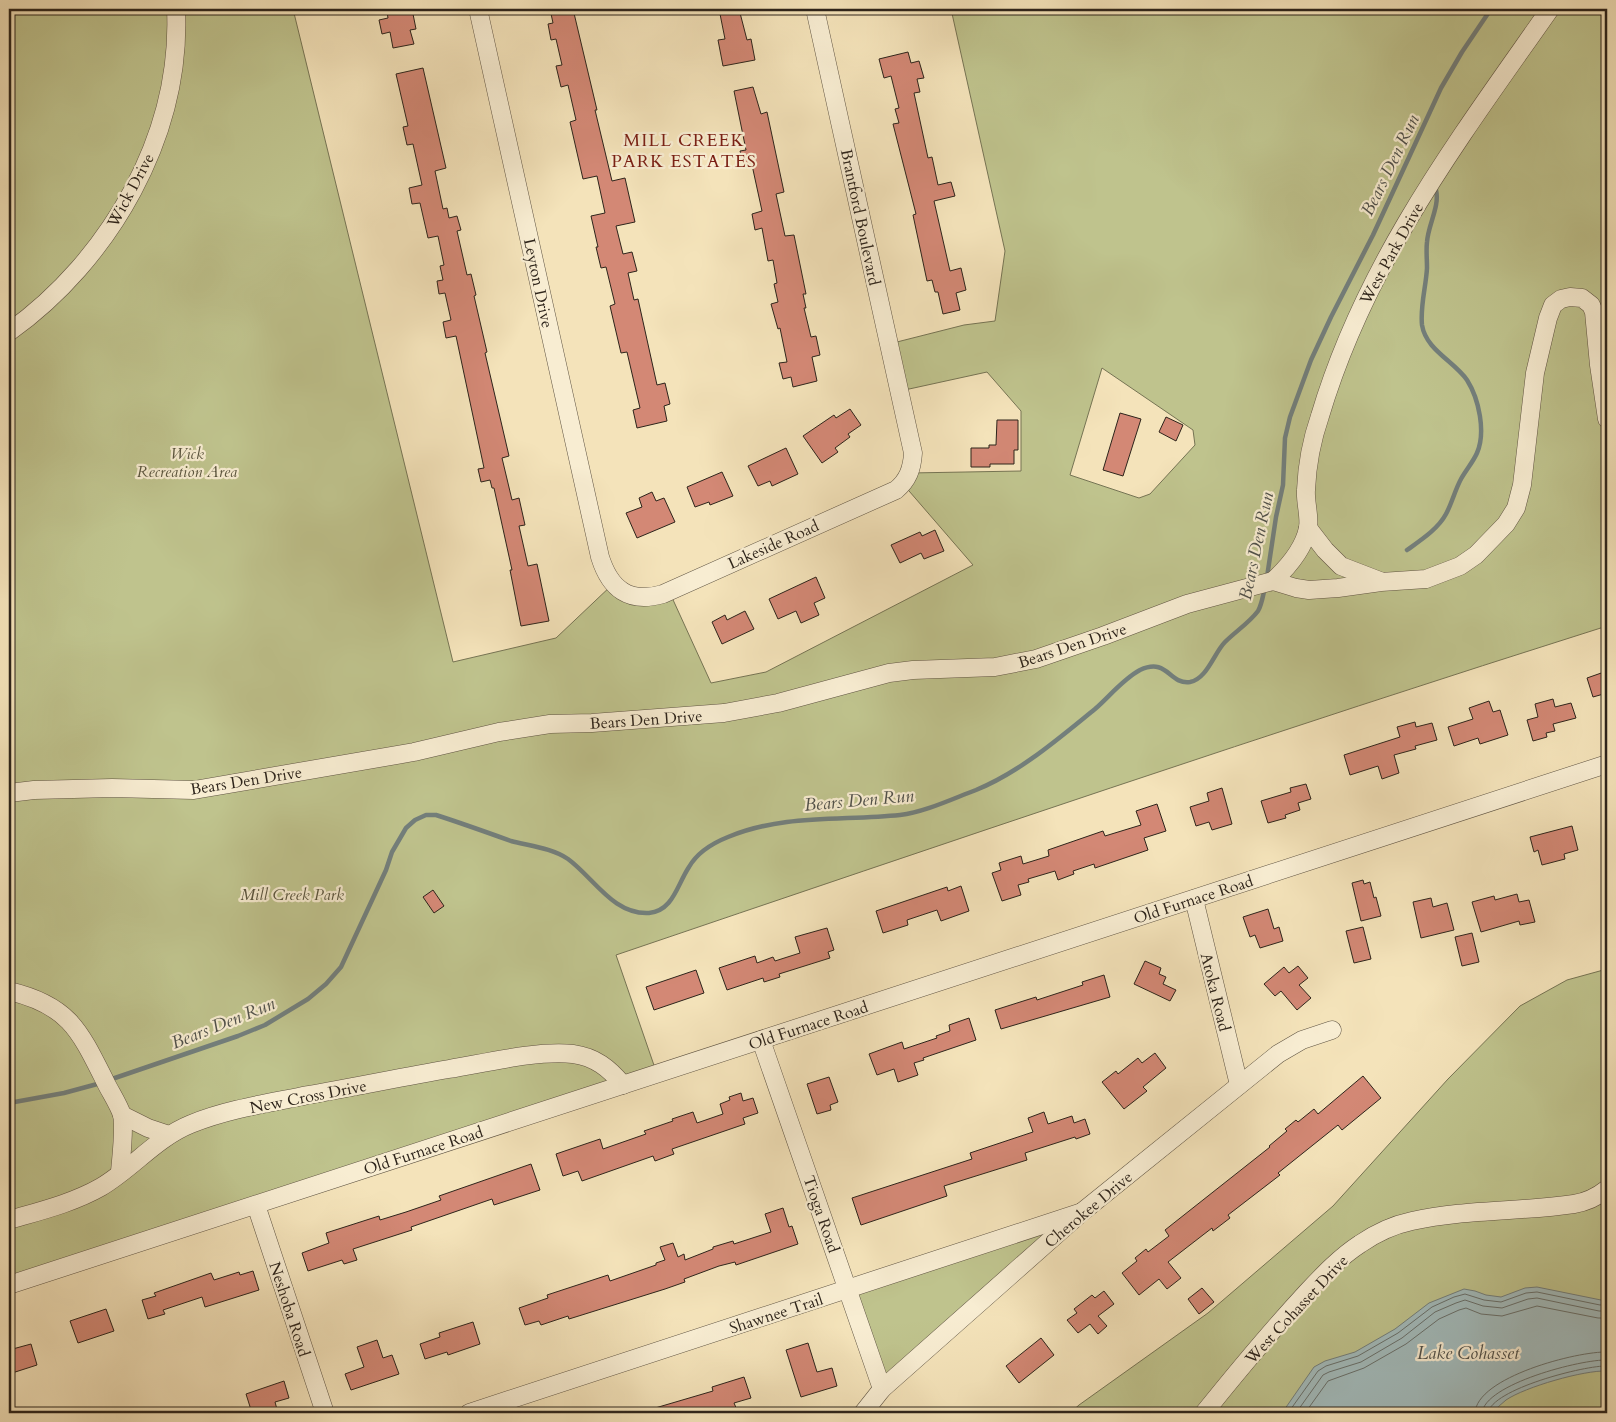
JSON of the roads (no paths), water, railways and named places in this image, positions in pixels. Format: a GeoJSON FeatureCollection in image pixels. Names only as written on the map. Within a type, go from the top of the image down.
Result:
{"type":"FeatureCollection","features":[{"type":"Feature","properties":{"kind":"street","name":"Wick Drive"},"geometry":{"type":"LineString","coordinates":[[9,332],[41,308],[84,263],[118,218],[138,180],[153,146],[174,65],[176,9]]}},
{"type":"Feature","properties":{"kind":"street","name":"Leyton Drive"},"geometry":{"type":"LineString","coordinates":[[478,9],[600,557]]}},
{"type":"Feature","properties":{"kind":"street","name":"Brantford Boulevard"},"geometry":{"type":"LineString","coordinates":[[815,9],[907,426]]}},
{"type":"Feature","properties":{"kind":"street","name":"West Park Drive"},"geometry":{"type":"LineString","coordinates":[[1272,582],[1289,565],[1300,548],[1308,528],[1306,490],[1312,445],[1337,361],[1366,295],[1409,216],[1443,163],[1550,9]]}},
{"type":"Feature","properties":{"kind":"street"},"geometry":{"type":"LineString","coordinates":[[1272,582],[1309,590],[1426,579],[1452,570],[1476,555],[1506,524],[1516,508],[1522,485],[1535,373],[1548,318],[1553,305],[1561,299],[1570,297],[1582,298],[1591,305],[1594,312],[1607,419]]}},
{"type":"Feature","properties":{"kind":"street","name":"Lakeside Road"},"geometry":{"type":"LineString","coordinates":[[600,557],[605,572],[613,584],[621,591],[640,598],[651,598],[663,594],[896,490],[903,484],[912,466],[913,453],[907,426]]}},
{"type":"Feature","properties":{"kind":"street"},"geometry":{"type":"LineString","coordinates":[[1308,528],[1325,550],[1342,566],[1381,582]]}},
{"type":"Feature","properties":{"kind":"street","name":"Bears Den Drive"},"geometry":{"type":"LineString","coordinates":[[9,793],[34,790],[194,790],[414,752],[499,732],[550,724],[592,723],[724,713],[778,703],[889,673],[914,670],[995,667],[1036,659],[1103,636],[1168,610],[1272,582]]}},
{"type":"Feature","properties":{"kind":"street","name":"Old Furnace Road"},"geometry":{"type":"LineString","coordinates":[[9,1285],[1607,764]]}},
{"type":"Feature","properties":{"kind":"street","name":"Atoka Road"},"geometry":{"type":"LineString","coordinates":[[1194,899],[1239,1086]]}},
{"type":"Feature","properties":{"kind":"street"},"geometry":{"type":"LineString","coordinates":[[9,991],[40,1000],[55,1008],[85,1042],[122,1115],[120,1172]]}},
{"type":"Feature","properties":{"kind":"street","name":"Cherokee Drive"},"geometry":{"type":"LineString","coordinates":[[863,1413],[882,1389],[1082,1212],[1290,1046],[1317,1034],[1332,1030]]}},
{"type":"Feature","properties":{"kind":"street","name":"Tioga Road"},"geometry":{"type":"LineString","coordinates":[[761,1040],[882,1389]]}},
{"type":"Feature","properties":{"kind":"street","name":"New Cross Drive"},"geometry":{"type":"LineString","coordinates":[[9,1220],[80,1197],[101,1187],[169,1134],[190,1124],[253,1106],[426,1073],[545,1054],[572,1054],[589,1057],[612,1072],[623,1085]]}},
{"type":"Feature","properties":{"kind":"street"},"geometry":{"type":"LineString","coordinates":[[122,1115],[148,1128],[169,1134]]}},
{"type":"Feature","properties":{"kind":"street","name":"West Cohasset Drive"},"geometry":{"type":"LineString","coordinates":[[1204,1413],[1288,1313],[1342,1257],[1378,1233],[1394,1226],[1432,1217],[1574,1204],[1584,1202],[1607,1189]]}},
{"type":"Feature","properties":{"kind":"street","name":"Neshoba Road"},"geometry":{"type":"LineString","coordinates":[[256,1205],[325,1413]]}},
{"type":"Feature","properties":{"kind":"street","name":"Shawnee Trail"},"geometry":{"type":"LineString","coordinates":[[469,1413],[1082,1212]]}},
{"type":"Feature","properties":{"kind":"water","name":"Lake Cohasset"},"geometry":{"type":"Polygon","coordinates":[[[1537,1287],[1601,1300],[1607,1299],[1607,1371],[1584,1373],[1540,1385],[1506,1400],[1491,1413],[1282,1413],[1314,1367],[1325,1361],[1355,1352],[1395,1329],[1429,1303],[1464,1289],[1501,1297],[1525,1288],[1537,1287]]]}},
{"type":"Feature","properties":{"kind":"waterway","name":"Bears Den Run"},"geometry":{"type":"LineString","coordinates":[[1267,577],[1283,485],[1285,438],[1290,417],[1311,360],[1373,235],[1441,88],[1462,52],[1491,9]]}},
{"type":"Feature","properties":{"kind":"waterway"},"geometry":{"type":"LineString","coordinates":[[1407,550],[1429,534],[1443,519],[1461,479],[1474,460],[1480,445],[1481,435],[1478,406],[1467,380],[1429,341],[1422,325],[1427,268],[1427,242],[1435,209],[1436,190]]}},
{"type":"Feature","properties":{"kind":"waterway","name":"Bears Den Run"},"geometry":{"type":"LineString","coordinates":[[109,1080],[265,1025],[308,999],[326,984],[341,967],[386,870],[392,852],[406,828],[415,820],[426,815],[436,815],[511,841],[555,852],[568,859],[614,902],[636,912],[649,913],[657,911],[664,907],[674,896],[696,857],[711,845],[728,837],[770,825],[813,820],[900,815],[929,808],[976,790],[1008,774],[1067,732],[1095,709],[1116,688],[1140,670],[1157,667],[1163,669],[1177,680],[1183,682],[1196,680],[1206,671],[1225,642],[1258,611],[1265,587]]}},
{"type":"Feature","properties":{"kind":"waterway","name":"Bears Den Run"},"geometry":{"type":"LineString","coordinates":[[9,1103],[64,1093],[101,1083]]}},
{"type":"Feature","properties":{"kind":"district","name":"MILL CREEK PARK ESTATES"},"geometry":{"type":"Point","coordinates":[684,150]}},
{"type":"Feature","properties":{"kind":"park label","name":"Wick Recreation Area"},"geometry":{"type":"Point","coordinates":[187,462]}},
{"type":"Feature","properties":{"kind":"park label","name":"Mill Creek Park"},"geometry":{"type":"Point","coordinates":[292,894]}}]}
